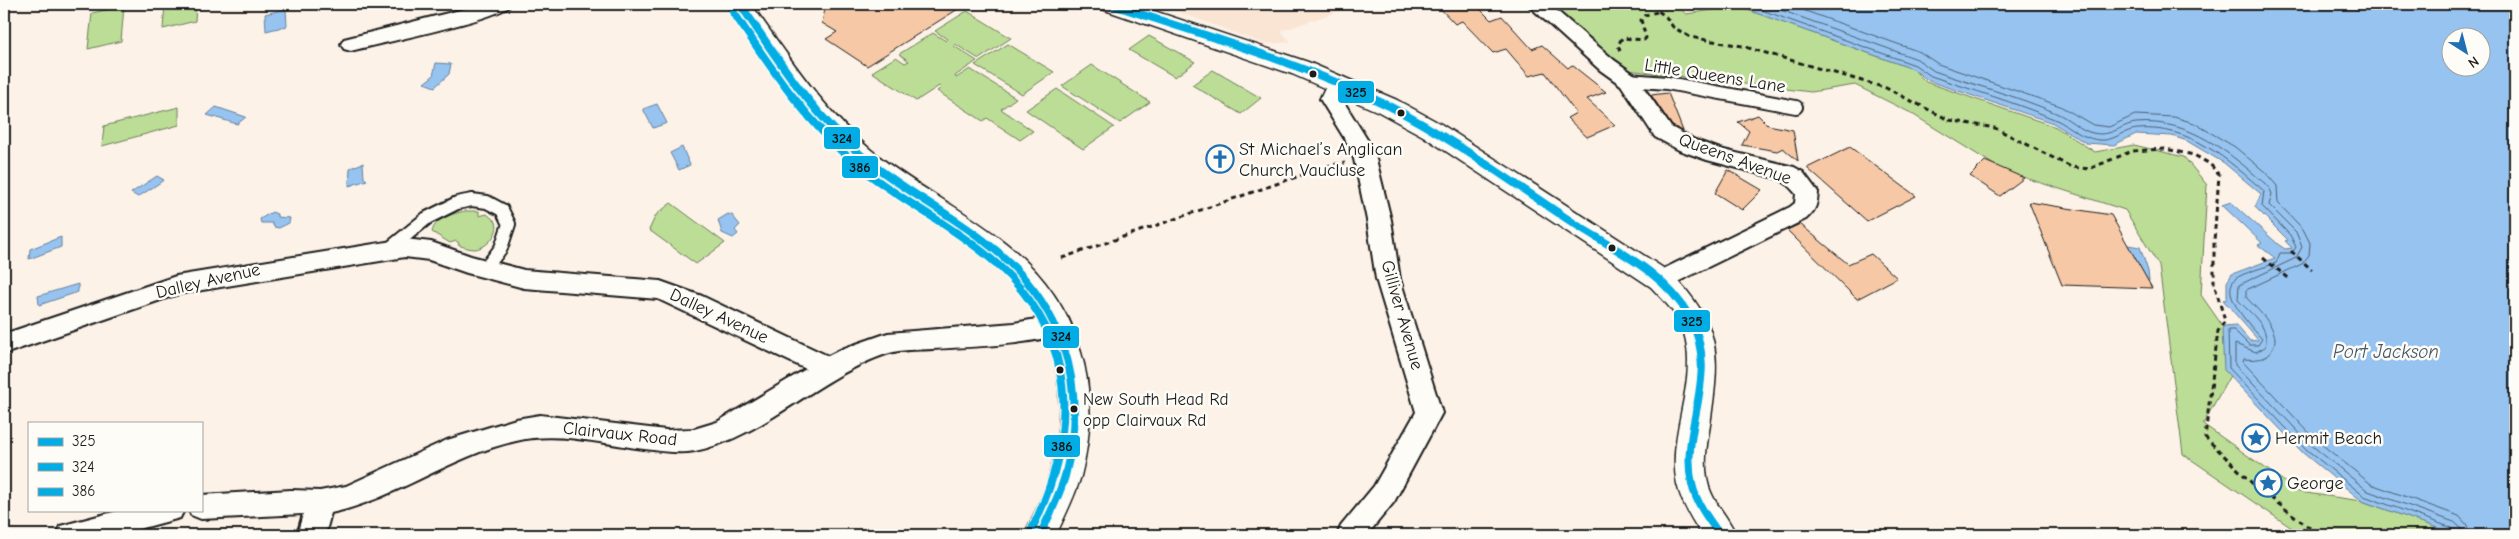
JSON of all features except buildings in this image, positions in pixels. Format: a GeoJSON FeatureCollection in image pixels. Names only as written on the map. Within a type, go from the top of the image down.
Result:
{"type":"FeatureCollection","features":[{"type":"Feature","properties":{"kind":"street"},"geometry":{"type":"LineString","coordinates":[[351,44],[475,14],[502,4]]}},
{"type":"Feature","properties":{"kind":"street"},"geometry":{"type":"LineString","coordinates":[[740,4],[802,92],[834,130],[890,178],[1000,252],[1029,280],[1059,325],[1070,354],[1073,374],[1075,424],[1065,478],[1040,535]]}},
{"type":"Feature","properties":{"kind":"street"},"geometry":{"type":"LineString","coordinates":[[1110,4],[1300,68],[1388,106],[1432,130],[1661,280],[1684,303],[1702,341],[1703,371],[1690,459],[1691,478],[1698,499],[1720,535]]}},
{"type":"Feature","properties":{"kind":"street","name":"Queens Avenue"},"geometry":{"type":"LineString","coordinates":[[1537,4],[1607,65],[1628,80],[1663,132],[1687,145],[1715,155],[1786,173],[1795,178],[1807,192],[1806,206],[1798,213],[1661,280]]}},
{"type":"Feature","properties":{"kind":"street","name":"Gilliver Avenue"},"geometry":{"type":"LineString","coordinates":[[1337,83],[1331,96],[1332,104],[1348,124],[1365,159],[1379,220],[1388,279],[1429,413],[1384,494],[1351,535]]}},
{"type":"Feature","properties":{"kind":"street","name":"Dalley Avenue"},"geometry":{"type":"LineString","coordinates":[[4,344],[176,285],[202,278],[389,249],[422,249],[524,279],[660,290],[675,294],[828,368]]}},
{"type":"Feature","properties":{"kind":"street","name":"Clairvaux Road"},"geometry":{"type":"LineString","coordinates":[[202,507],[291,502],[320,503],[350,497],[456,448],[516,430],[540,426],[666,441],[694,440],[725,431],[828,368],[851,356],[888,343],[1014,333],[1059,325]]}},
{"type":"Feature","properties":{"kind":"street"},"geometry":{"type":"LineString","coordinates":[[311,535],[320,503]]}},
{"type":"Feature","properties":{"kind":"street"},"geometry":{"type":"LineString","coordinates":[[70,535],[162,512]]}},
{"type":"Feature","properties":{"kind":"lane","name":"Little Queens Lane"},"geometry":{"type":"LineString","coordinates":[[1628,80],[1667,83],[1796,107]]}},
{"type":"Feature","properties":{"kind":"lane","name":"Dalley Avenue"},"geometry":{"type":"LineString","coordinates":[[389,249],[440,210],[459,202],[481,201],[502,210],[509,224],[501,248],[485,269]]}},
{"type":"Feature","properties":{"kind":"path"},"geometry":{"type":"LineString","coordinates":[[1659,4],[1656,7],[1658,12],[1666,17],[1673,27],[1702,40],[1742,46],[1851,76],[1866,84],[1886,88],[1906,100],[1959,123],[1995,128],[2071,166],[2088,169],[2132,151],[2165,149],[2180,150],[2210,164],[2219,175],[2214,241],[2214,283],[2225,321],[2218,331],[2205,437],[2254,485],[2318,534],[2323,535]]}},
{"type":"Feature","properties":{"kind":"path"},"geometry":{"type":"LineString","coordinates":[[1607,65],[1620,53],[1618,45],[1622,38],[1644,40],[1646,38],[1640,25],[1640,19],[1644,15],[1658,12]]}},
{"type":"Feature","properties":{"kind":"path"},"geometry":{"type":"LineString","coordinates":[[1062,258],[1331,165],[1365,159]]}},
{"type":"Feature","properties":{"kind":"path"},"geometry":{"type":"LineString","coordinates":[[2291,251],[2312,270]]}},
{"type":"Feature","properties":{"kind":"path"},"geometry":{"type":"LineString","coordinates":[[2264,258],[2291,280]]}},
{"type":"Feature","properties":{"kind":"shaded area"},"geometry":{"type":"Polygon","coordinates":[[[1157,4],[1360,4],[1281,31],[1291,42],[1265,44],[1157,4]]]}},
{"type":"Feature","properties":{"kind":"green space"},"geometry":{"type":"Polygon","coordinates":[[[165,4],[196,4],[195,21],[163,29],[165,4]]]}},
{"type":"Feature","properties":{"kind":"green space"},"geometry":{"type":"Polygon","coordinates":[[[1544,4],[1675,4],[1686,14],[1733,7],[1745,9],[1913,69],[1926,82],[2056,127],[2095,152],[2134,145],[2184,157],[2207,185],[2201,295],[2242,354],[2203,424],[2299,492],[2362,501],[2458,535],[2302,535],[2183,454],[2159,266],[2125,210],[2004,171],[1909,112],[1855,85],[1811,92],[1619,69],[1544,4]]]}},
{"type":"Feature","properties":{"kind":"green space"},"geometry":{"type":"Polygon","coordinates":[[[124,6],[121,41],[88,49],[92,13],[124,6]]]}},
{"type":"Feature","properties":{"kind":"green space"},"geometry":{"type":"Polygon","coordinates":[[[967,11],[1011,38],[979,59],[955,44],[954,46],[977,61],[955,76],[956,78],[970,69],[1016,98],[1001,109],[1033,131],[1020,140],[987,118],[983,121],[937,91],[941,88],[939,86],[916,101],[872,72],[896,57],[905,63],[909,61],[899,54],[933,33],[946,41],[947,39],[935,31],[967,11]]]}},
{"type":"Feature","properties":{"kind":"green space"},"geometry":{"type":"Polygon","coordinates":[[[1149,36],[1195,62],[1175,77],[1129,50],[1149,36]]]}},
{"type":"Feature","properties":{"kind":"green space"},"geometry":{"type":"Polygon","coordinates":[[[1008,44],[1054,72],[1022,94],[975,65],[1008,44]]]}},
{"type":"Feature","properties":{"kind":"green space"},"geometry":{"type":"Polygon","coordinates":[[[1092,65],[1150,102],[1120,123],[1062,86],[1092,65]]]}},
{"type":"Feature","properties":{"kind":"green space"},"geometry":{"type":"Polygon","coordinates":[[[1213,70],[1261,98],[1241,114],[1192,85],[1213,70]]]}},
{"type":"Feature","properties":{"kind":"green space"},"geometry":{"type":"Polygon","coordinates":[[[1057,89],[1114,127],[1083,149],[1026,110],[1057,89]]]}},
{"type":"Feature","properties":{"kind":"green space"},"geometry":{"type":"Polygon","coordinates":[[[179,107],[179,125],[102,146],[104,126],[179,107]]]}},
{"type":"Feature","properties":{"kind":"green space"},"geometry":{"type":"Polygon","coordinates":[[[671,203],[725,243],[696,264],[649,230],[656,215],[671,203]]]}},
{"type":"Feature","properties":{"kind":"green space"},"geometry":{"type":"Polygon","coordinates":[[[465,211],[479,211],[479,216],[487,214],[496,222],[496,231],[492,239],[480,248],[464,247],[458,245],[459,243],[456,241],[450,243],[432,232],[440,220],[465,211]]]}},
{"type":"Feature","properties":{"kind":"water","name":"Port Jackson"},"geometry":{"type":"Polygon","coordinates":[[[1719,4],[2515,4],[2515,535],[2457,535],[2362,501],[2303,453],[2224,370],[2222,329],[2224,326],[2236,325],[2250,341],[2258,340],[2223,300],[2227,299],[2227,282],[2232,274],[2275,258],[2258,245],[2262,243],[2222,205],[2231,202],[2279,245],[2285,249],[2292,248],[2285,241],[2288,240],[2255,207],[2261,194],[2224,163],[2187,141],[2172,136],[2136,134],[2114,145],[2086,143],[2053,123],[1929,81],[1913,69],[1745,9],[1719,4]]]}},
{"type":"Feature","properties":{"kind":"water"},"geometry":{"type":"Polygon","coordinates":[[[286,9],[287,26],[266,31],[265,14],[286,9]]]}},
{"type":"Feature","properties":{"kind":"water"},"geometry":{"type":"Polygon","coordinates":[[[436,63],[451,64],[449,74],[435,87],[424,83],[433,76],[436,63]]]}},
{"type":"Feature","properties":{"kind":"water"},"geometry":{"type":"Polygon","coordinates":[[[657,104],[667,123],[653,128],[643,109],[657,104]]]}},
{"type":"Feature","properties":{"kind":"water"},"geometry":{"type":"Polygon","coordinates":[[[216,107],[246,117],[237,124],[207,115],[216,107]]]}},
{"type":"Feature","properties":{"kind":"water"},"geometry":{"type":"Polygon","coordinates":[[[682,147],[690,165],[679,170],[670,153],[682,147]]]}},
{"type":"Feature","properties":{"kind":"water"},"geometry":{"type":"Polygon","coordinates":[[[363,163],[364,178],[367,180],[349,186],[350,168],[363,163]]]}},
{"type":"Feature","properties":{"kind":"water"},"geometry":{"type":"Polygon","coordinates":[[[157,176],[164,180],[138,197],[131,193],[157,176]]]}},
{"type":"Feature","properties":{"kind":"water"},"geometry":{"type":"Polygon","coordinates":[[[272,212],[277,214],[277,217],[290,218],[289,223],[279,228],[274,227],[272,223],[261,223],[260,219],[272,212]]]}},
{"type":"Feature","properties":{"kind":"water"},"geometry":{"type":"Polygon","coordinates":[[[728,214],[732,215],[740,225],[735,230],[738,234],[733,238],[722,233],[718,220],[728,214]]]}},
{"type":"Feature","properties":{"kind":"water"},"geometry":{"type":"Polygon","coordinates":[[[61,237],[61,247],[29,259],[30,249],[61,237]]]}},
{"type":"Feature","properties":{"kind":"water"},"geometry":{"type":"Polygon","coordinates":[[[2128,245],[2140,247],[2148,271],[2149,281],[2130,277],[2128,245]]]}},
{"type":"Feature","properties":{"kind":"water"},"geometry":{"type":"Polygon","coordinates":[[[78,284],[78,292],[39,305],[38,296],[78,284]]]}},
{"type":"Feature","properties":{"kind":"transit line","name":"324"},"geometry":{"type":"LineString","coordinates":[[740,4],[796,85],[827,123],[879,170],[966,227],[999,252],[1023,275],[1042,299],[1057,325],[1067,353],[1073,382],[1075,412],[1072,444],[1065,476],[1040,535]]}},
{"type":"Feature","properties":{"kind":"transit line","name":"325"},"geometry":{"type":"LineString","coordinates":[[1110,4],[1300,68],[1388,106],[1432,130],[1661,280],[1678,299],[1690,317],[1697,333],[1701,350],[1701,386],[1691,451],[1691,478],[1694,492],[1700,505],[1720,535]]}},
{"type":"Feature","properties":{"kind":"transit line","name":"386"},"geometry":{"type":"LineString","coordinates":[[732,10],[789,92],[838,148],[873,178],[990,258],[1013,279],[1032,303],[1046,329],[1057,356],[1063,385],[1064,414],[1062,445],[1055,475],[1031,531]]}},
{"type":"Feature","properties":{"kind":"place","name":"St Michael’s Anglican Church Vaucluse"},"geometry":{"type":"Point","coordinates":[1220,159]}},
{"type":"Feature","properties":{"kind":"place","name":"New South Head Rd opp Clairvaux Rd"},"geometry":{"type":"Point","coordinates":[1074,409]}},
{"type":"Feature","properties":{"kind":"place","name":"Hermit Beach"},"geometry":{"type":"Point","coordinates":[2256,438]}},
{"type":"Feature","properties":{"kind":"place","name":"George"},"geometry":{"type":"Point","coordinates":[2268,483]}}]}
